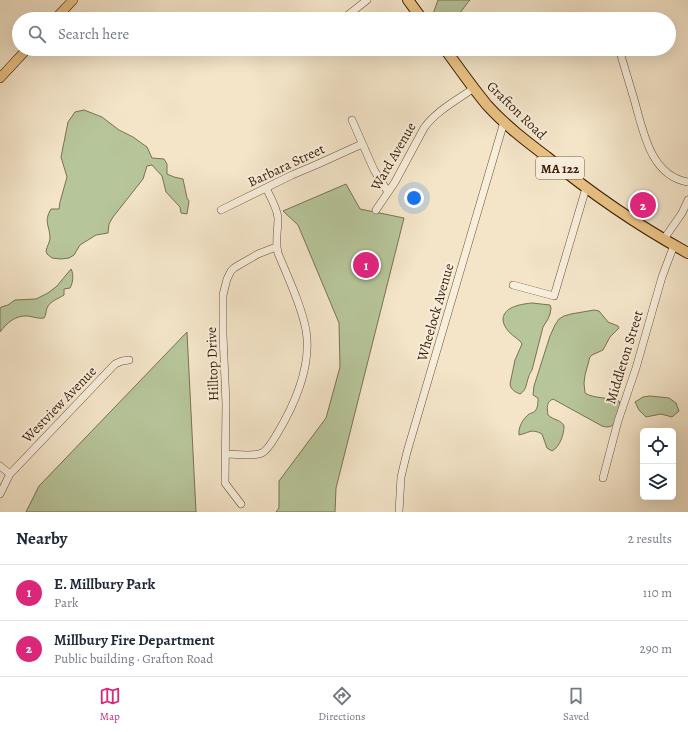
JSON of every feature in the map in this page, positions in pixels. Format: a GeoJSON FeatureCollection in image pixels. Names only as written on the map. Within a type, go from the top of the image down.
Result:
{"type":"FeatureCollection","features":[{"type":"Feature","properties":{"kind":"highway"},"geometry":{"type":"LineString","coordinates":[[408,0],[417,12]]}},
{"type":"Feature","properties":{"kind":"highway","name":"Grafton Road"},"geometry":{"type":"LineString","coordinates":[[450,56],[488,105],[504,122],[529,143],[611,206],[664,240],[688,253]]}},
{"type":"Feature","properties":{"kind":"main road"},"geometry":{"type":"LineString","coordinates":[[61,12],[72,0]]}},
{"type":"Feature","properties":{"kind":"main road"},"geometry":{"type":"LineString","coordinates":[[0,78],[20,56]]}},
{"type":"Feature","properties":{"kind":"street"},"geometry":{"type":"LineString","coordinates":[[352,12],[367,0]]}},
{"type":"Feature","properties":{"kind":"street"},"geometry":{"type":"LineString","coordinates":[[621,56],[650,149],[656,160],[665,171],[677,179],[688,182]]}},
{"type":"Feature","properties":{"kind":"street","name":"Ward Avenue"},"geometry":{"type":"LineString","coordinates":[[376,210],[400,172],[424,128],[448,106],[474,88]]}},
{"type":"Feature","properties":{"kind":"street"},"geometry":{"type":"LineString","coordinates":[[352,120],[374,170],[388,192]]}},
{"type":"Feature","properties":{"kind":"street","name":"Wheelock Avenue"},"geometry":{"type":"LineString","coordinates":[[399,512],[401,477],[407,452],[504,122]]}},
{"type":"Feature","properties":{"kind":"street","name":"Barbara Street"},"geometry":{"type":"LineString","coordinates":[[221,210],[292,175],[362,144]]}},
{"type":"Feature","properties":{"kind":"street"},"geometry":{"type":"LineString","coordinates":[[226,454],[256,455],[267,449],[285,421],[303,376],[305,365],[307,348],[306,331],[301,311],[276,247],[278,218],[273,202],[266,188]]}},
{"type":"Feature","properties":{"kind":"street"},"geometry":{"type":"LineString","coordinates":[[513,285],[554,296],[586,188]]}},
{"type":"Feature","properties":{"kind":"street"},"geometry":{"type":"LineString","coordinates":[[664,240],[682,213],[688,200]]}},
{"type":"Feature","properties":{"kind":"street","name":"Middleton Street"},"geometry":{"type":"LineString","coordinates":[[603,478],[618,421],[636,368],[662,277],[674,245]]}},
{"type":"Feature","properties":{"kind":"street","name":"Hilltop Drive"},"geometry":{"type":"LineString","coordinates":[[241,504],[226,483],[226,404],[223,295],[226,279],[231,271],[258,254],[276,247]]}},
{"type":"Feature","properties":{"kind":"street","name":"Westview Avenue"},"geometry":{"type":"LineString","coordinates":[[0,494],[10,474],[115,364],[129,360]]}},
{"type":"Feature","properties":{"kind":"street"},"geometry":{"type":"LineString","coordinates":[[0,466],[10,474]]}},
{"type":"Feature","properties":{"kind":"green space"},"geometry":{"type":"Polygon","coordinates":[[[438,0],[470,0],[460,12],[434,12],[438,0]]]}},
{"type":"Feature","properties":{"kind":"green space"},"geometry":{"type":"Polygon","coordinates":[[[84,110],[102,117],[119,130],[133,137],[147,147],[152,158],[164,159],[167,164],[167,174],[183,179],[189,201],[187,214],[181,213],[180,207],[166,192],[162,176],[152,165],[147,166],[143,179],[113,217],[109,224],[108,233],[96,235],[80,245],[74,255],[69,258],[52,258],[46,251],[50,241],[47,217],[51,209],[59,209],[67,177],[61,157],[68,122],[75,112],[84,110]]]}},
{"type":"Feature","properties":{"kind":"green space"},"geometry":{"type":"Polygon","coordinates":[[[346,184],[360,209],[404,218],[336,488],[335,512],[276,512],[279,508],[279,481],[326,418],[340,367],[339,323],[298,225],[283,211],[346,184]]]}},
{"type":"Feature","properties":{"kind":"green space"},"geometry":{"type":"Polygon","coordinates":[[[71,269],[73,278],[70,288],[64,289],[64,295],[54,300],[50,304],[44,318],[23,316],[15,318],[0,332],[1,307],[8,305],[15,300],[36,299],[48,293],[57,286],[71,269]]]}},
{"type":"Feature","properties":{"kind":"green space"},"geometry":{"type":"Polygon","coordinates":[[[532,303],[550,305],[551,308],[548,319],[543,327],[532,370],[525,388],[520,394],[511,388],[510,384],[515,360],[522,344],[507,330],[503,319],[504,315],[510,308],[532,303]]]}},
{"type":"Feature","properties":{"kind":"green space"},"geometry":{"type":"Polygon","coordinates":[[[594,310],[599,311],[608,322],[618,326],[619,328],[610,337],[603,350],[590,357],[585,375],[585,393],[619,401],[620,404],[616,421],[611,426],[602,426],[553,399],[548,404],[548,415],[561,422],[564,426],[561,440],[557,447],[552,451],[547,448],[542,434],[538,432],[533,431],[519,435],[520,426],[527,416],[534,412],[537,408],[538,398],[533,395],[534,386],[555,325],[559,319],[564,316],[594,310]]]}},
{"type":"Feature","properties":{"kind":"green space"},"geometry":{"type":"Polygon","coordinates":[[[187,332],[196,512],[26,512],[39,486],[187,332]]]}},
{"type":"Feature","properties":{"kind":"green space"},"geometry":{"type":"Polygon","coordinates":[[[650,396],[669,398],[676,403],[679,411],[672,417],[661,414],[646,417],[639,410],[635,402],[643,397],[650,396]]]}},
{"type":"Feature","properties":{"kind":"place","name":"Millbury Fire Department"},"geometry":{"type":"Point","coordinates":[643,205]}},
{"type":"Feature","properties":{"kind":"place","name":"E. Millbury Park"},"geometry":{"type":"Point","coordinates":[366,265]}}]}
